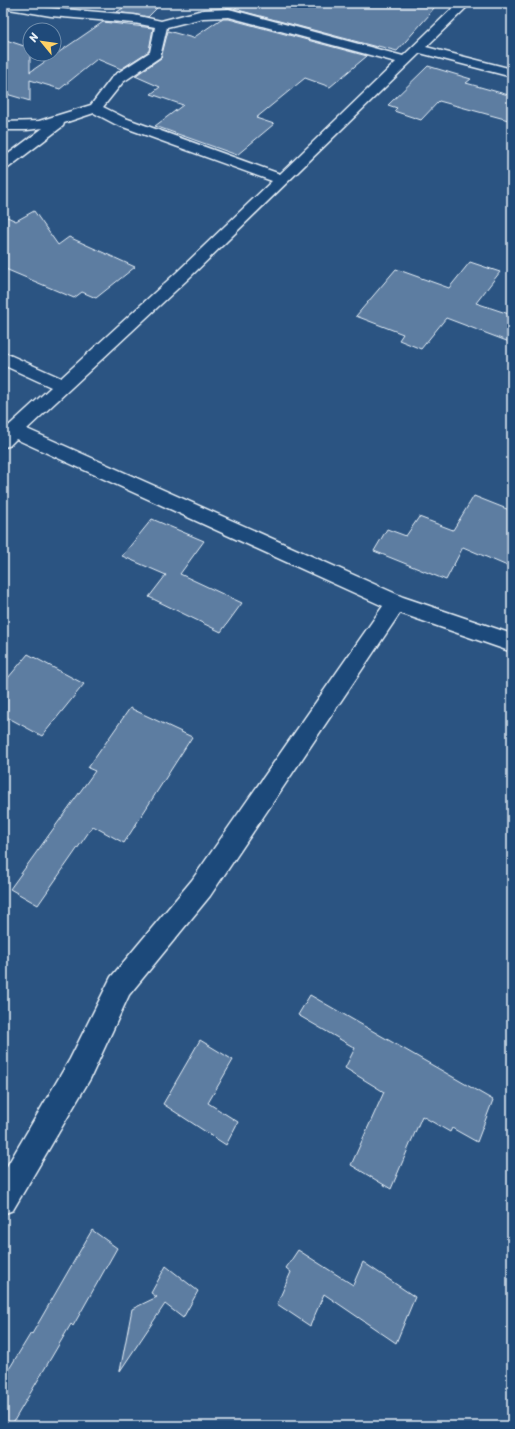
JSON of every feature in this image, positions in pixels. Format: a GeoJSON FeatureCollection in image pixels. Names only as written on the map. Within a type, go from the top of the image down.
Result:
{"type":"FeatureCollection","features":[{"type":"Feature","properties":{"kind":"street"},"geometry":{"type":"LineString","coordinates":[[465,3],[183,275],[9,436],[396,603],[512,643]]}},
{"type":"Feature","properties":{"kind":"street"},"geometry":{"type":"LineString","coordinates":[[3,4],[51,12],[134,19],[161,25],[203,14],[229,13],[406,61]]}},
{"type":"Feature","properties":{"kind":"street"},"geometry":{"type":"LineString","coordinates":[[3,126],[15,127],[38,125],[64,119],[96,108],[118,79],[156,54],[161,25]]}},
{"type":"Feature","properties":{"kind":"street"},"geometry":{"type":"LineString","coordinates":[[418,49],[512,73]]}},
{"type":"Feature","properties":{"kind":"street"},"geometry":{"type":"LineString","coordinates":[[96,108],[103,114],[120,121],[282,180]]}},
{"type":"Feature","properties":{"kind":"street"},"geometry":{"type":"LineString","coordinates":[[3,165],[64,119]]}},
{"type":"Feature","properties":{"kind":"street"},"geometry":{"type":"LineString","coordinates":[[3,358],[63,386]]}},
{"type":"Feature","properties":{"kind":"street"},"geometry":{"type":"LineString","coordinates":[[3,1200],[80,1069],[120,986],[201,888],[396,603]]}},
{"type":"Feature","properties":{"kind":"building"},"geometry":{"type":"Polygon","coordinates":[[[130,3],[162,3],[148,17],[117,12],[130,3]]]}},
{"type":"Feature","properties":{"kind":"building"},"geometry":{"type":"Polygon","coordinates":[[[242,3],[438,3],[397,51],[234,9],[242,3]]]}},
{"type":"Feature","properties":{"kind":"building"},"geometry":{"type":"Polygon","coordinates":[[[221,19],[229,19],[367,56],[330,87],[305,78],[256,118],[274,124],[237,155],[155,126],[183,105],[151,94],[160,87],[135,76],[161,58],[168,31],[193,38],[221,19]]]}},
{"type":"Feature","properties":{"kind":"building"},"geometry":{"type":"Polygon","coordinates":[[[103,22],[153,28],[149,51],[121,69],[97,59],[60,89],[30,80],[30,101],[3,93],[3,39],[22,45],[22,62],[30,62],[30,72],[45,62],[62,62],[62,50],[103,22]]]}},
{"type":"Feature","properties":{"kind":"building"},"geometry":{"type":"Polygon","coordinates":[[[428,66],[471,79],[466,83],[512,96],[512,121],[439,101],[421,120],[394,111],[397,108],[388,105],[428,66]]]}},
{"type":"Feature","properties":{"kind":"building"},"geometry":{"type":"Polygon","coordinates":[[[34,211],[58,245],[69,237],[135,267],[96,298],[82,292],[74,298],[3,268],[3,215],[16,221],[34,211]]]}},
{"type":"Feature","properties":{"kind":"building"},"geometry":{"type":"Polygon","coordinates":[[[470,262],[500,272],[476,303],[512,315],[512,343],[446,318],[421,349],[399,340],[403,334],[356,316],[396,269],[449,288],[470,262]]]}},
{"type":"Feature","properties":{"kind":"building"},"geometry":{"type":"Polygon","coordinates":[[[474,496],[512,511],[512,568],[463,547],[446,580],[374,551],[387,529],[406,536],[419,517],[453,530],[474,496]]]}},
{"type":"Feature","properties":{"kind":"building"},"geometry":{"type":"Polygon","coordinates":[[[152,519],[204,541],[180,574],[242,603],[221,632],[149,597],[166,575],[122,556],[152,519]]]}},
{"type":"Feature","properties":{"kind":"building"},"geometry":{"type":"Polygon","coordinates":[[[28,654],[84,684],[42,736],[3,715],[3,684],[28,654]]]}},
{"type":"Feature","properties":{"kind":"building"},"geometry":{"type":"Polygon","coordinates":[[[130,708],[192,737],[124,843],[93,826],[38,905],[10,889],[95,771],[88,768],[130,708]]]}},
{"type":"Feature","properties":{"kind":"building"},"geometry":{"type":"Polygon","coordinates":[[[310,995],[493,1100],[477,1142],[452,1128],[450,1132],[422,1116],[391,1189],[351,1165],[384,1092],[345,1068],[355,1048],[298,1015],[310,995]]]}},
{"type":"Feature","properties":{"kind":"building"},"geometry":{"type":"Polygon","coordinates":[[[200,1040],[233,1060],[208,1103],[238,1122],[226,1145],[163,1104],[200,1040]]]}},
{"type":"Feature","properties":{"kind":"building"},"geometry":{"type":"Polygon","coordinates":[[[92,1230],[117,1248],[73,1326],[71,1324],[11,1426],[3,1426],[3,1379],[31,1333],[32,1334],[92,1230]]]}},
{"type":"Feature","properties":{"kind":"building"},"geometry":{"type":"Polygon","coordinates":[[[298,1250],[353,1285],[363,1262],[415,1297],[396,1343],[324,1294],[310,1326],[277,1304],[291,1272],[286,1268],[298,1250]]]}},
{"type":"Feature","properties":{"kind":"building"},"geometry":{"type":"Polygon","coordinates":[[[166,1266],[198,1291],[183,1318],[165,1304],[120,1371],[132,1309],[157,1297],[151,1293],[166,1266]]]}}]}
